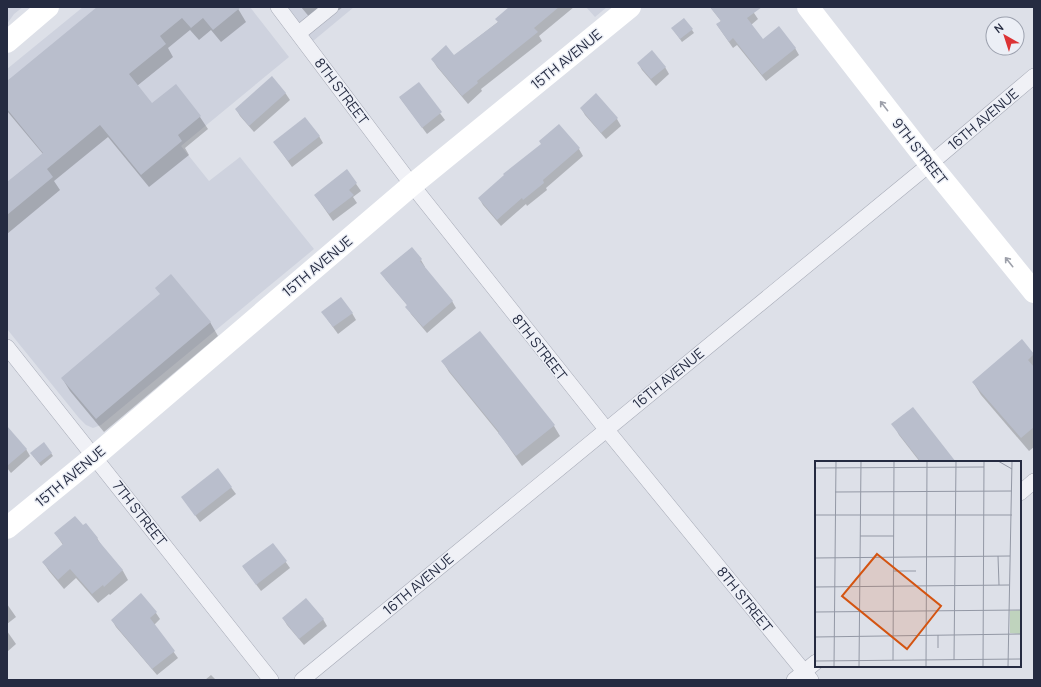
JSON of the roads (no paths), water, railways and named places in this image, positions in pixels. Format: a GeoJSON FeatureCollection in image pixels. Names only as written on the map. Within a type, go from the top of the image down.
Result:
{"type":"FeatureCollection","features":[{"type":"Feature","properties":{"kind":"main road"},"geometry":{"type":"LineString","coordinates":[[7,42],[48,7]]}},
{"type":"Feature","properties":{"kind":"main road","name":"15TH AVENUE"},"geometry":{"type":"LineString","coordinates":[[7,528],[95,456],[412,185],[630,7]]}},
{"type":"Feature","properties":{"kind":"main road","name":"9TH STREET"},"geometry":{"type":"LineString","coordinates":[[808,7],[930,164],[1034,292]]}},
{"type":"Feature","properties":{"kind":"street","name":"8TH STREET"},"geometry":{"type":"LineString","coordinates":[[278,7],[412,185],[606,429],[807,673]]}},
{"type":"Feature","properties":{"kind":"street"},"geometry":{"type":"LineString","coordinates":[[299,33],[331,7]]}},
{"type":"Feature","properties":{"kind":"street","name":"16TH AVENUE"},"geometry":{"type":"LineString","coordinates":[[302,680],[930,164],[1034,76]]}},
{"type":"Feature","properties":{"kind":"street","name":"7TH STREET"},"geometry":{"type":"LineString","coordinates":[[7,347],[95,456],[271,680]]}},
{"type":"Feature","properties":{"kind":"street"},"geometry":{"type":"LineString","coordinates":[[1021,492],[1034,481]]}}]}
